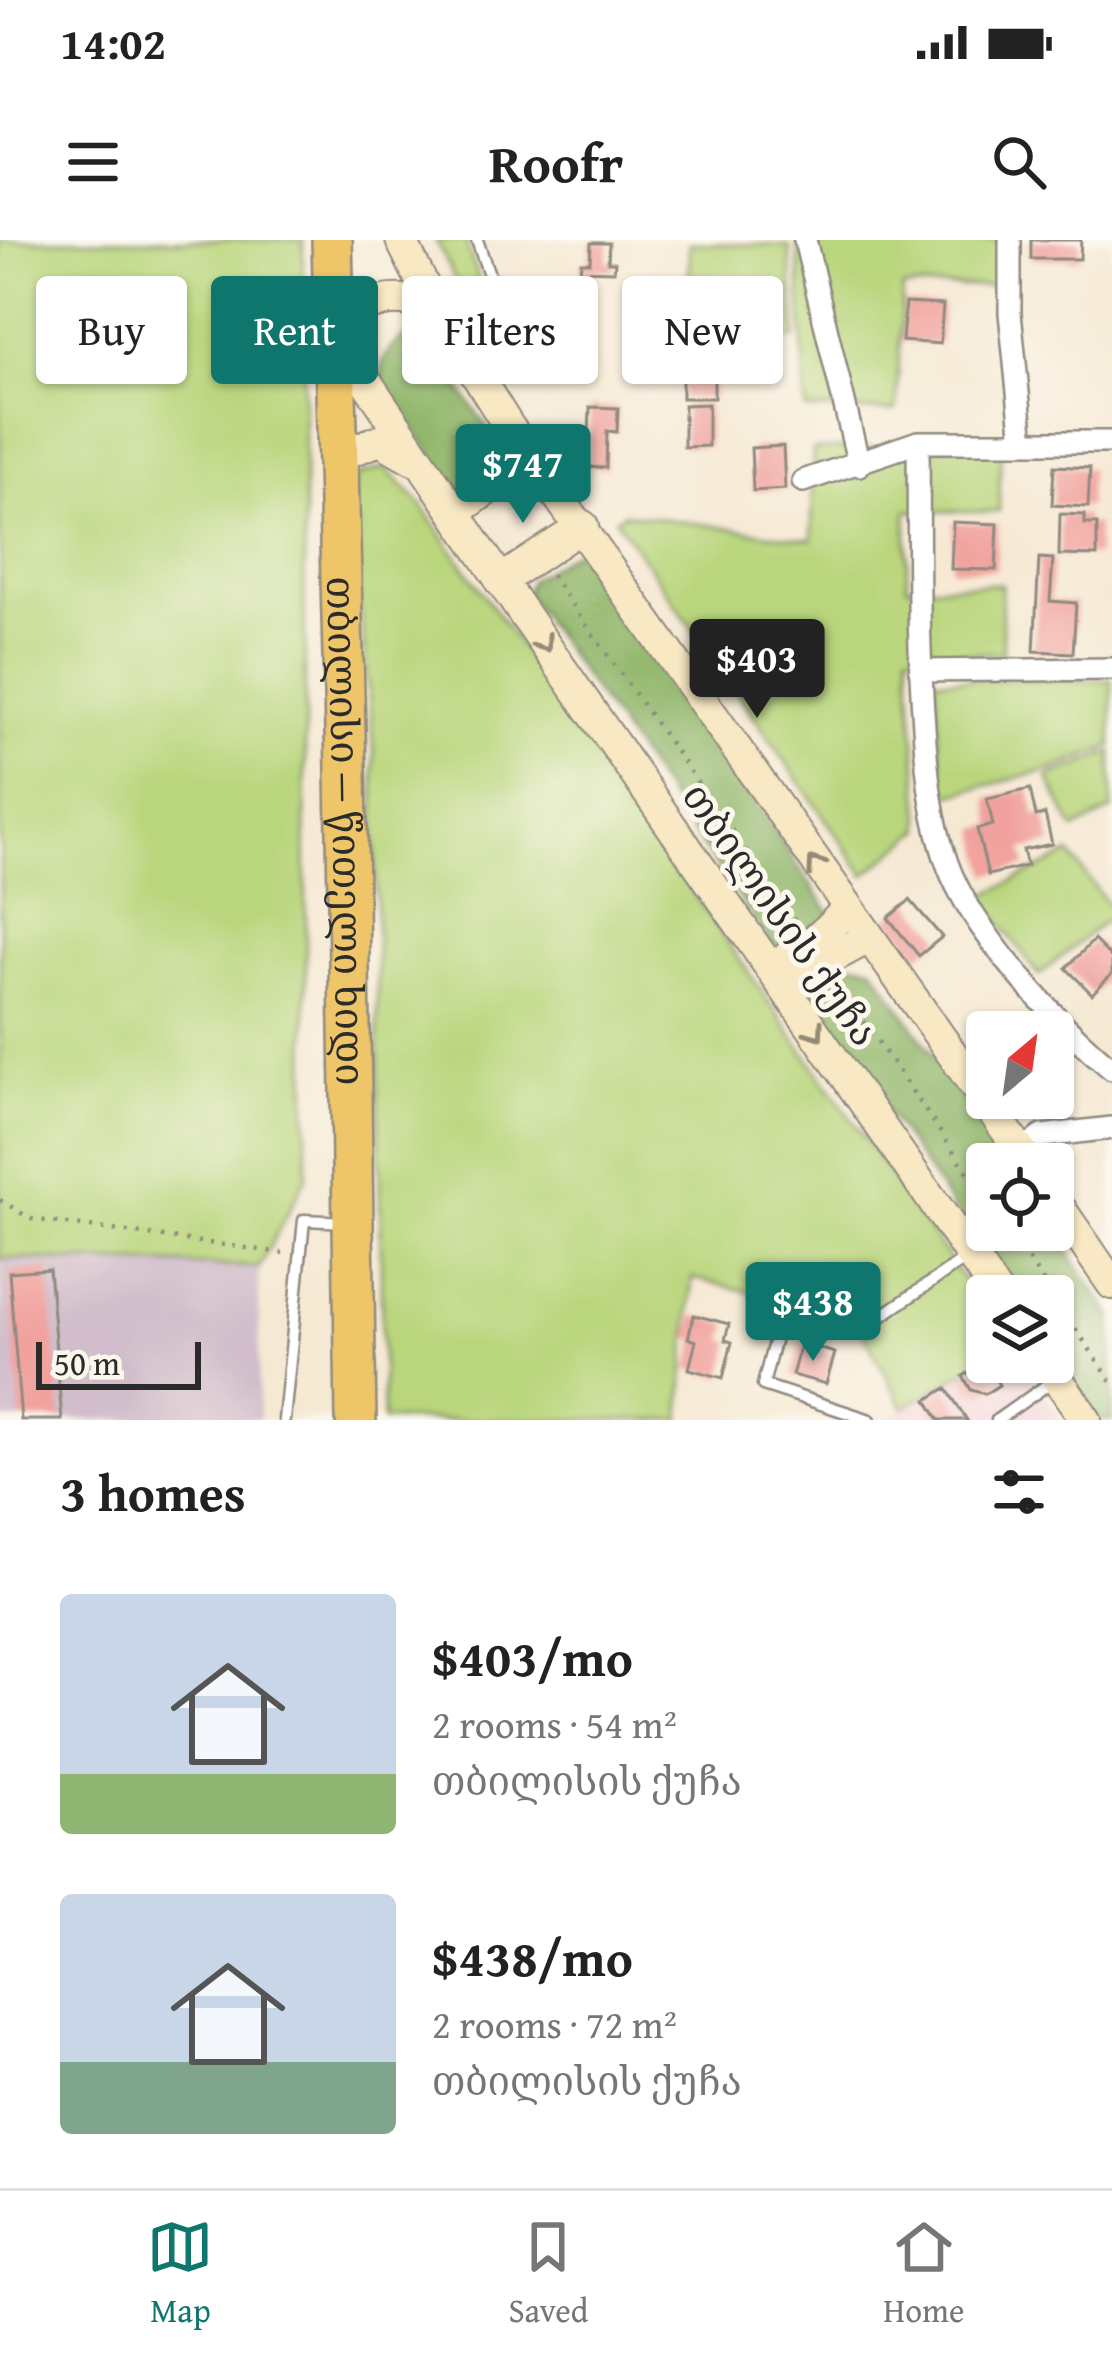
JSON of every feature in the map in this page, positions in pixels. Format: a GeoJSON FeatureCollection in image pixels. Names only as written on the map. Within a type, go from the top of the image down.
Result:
{"type":"FeatureCollection","features":[{"type":"Feature","properties":{"kind":"highway","name":"თბილისი — წითელი ხიდი"},"geometry":{"type":"LineString","coordinates":[[332,240],[334,276]]}},
{"type":"Feature","properties":{"kind":"highway","name":"თბილისი — წითელი ხიდი"},"geometry":{"type":"LineString","coordinates":[[338,384],[356,1420]]}},
{"type":"Feature","properties":{"kind":"main road","name":"თბილისის ქუჩა"},"geometry":{"type":"LineString","coordinates":[[400,240],[418,276]]}},
{"type":"Feature","properties":{"kind":"main road","name":"თბილისის ქუჩა"},"geometry":{"type":"LineString","coordinates":[[370,384],[500,581],[984,1275]]}},
{"type":"Feature","properties":{"kind":"main road","name":"თბილისის ქუჩა"},"geometry":{"type":"LineString","coordinates":[[484,384],[846,909],[1015,1143]]}},
{"type":"Feature","properties":{"kind":"main road"},"geometry":{"type":"LineString","coordinates":[[340,467],[348,452],[380,440],[422,465]]}},
{"type":"Feature","properties":{"kind":"main road"},"geometry":{"type":"LineString","coordinates":[[454,513],[532,457]]}},
{"type":"Feature","properties":{"kind":"main road"},"geometry":{"type":"LineString","coordinates":[[500,581],[583,526]]}},
{"type":"Feature","properties":{"kind":"main road"},"geometry":{"type":"LineString","coordinates":[[789,993],[846,909]]}},
{"type":"Feature","properties":{"kind":"main road"},"geometry":{"type":"LineString","coordinates":[[771,965],[868,938]]}},
{"type":"Feature","properties":{"kind":"main road"},"geometry":{"type":"LineString","coordinates":[[1074,1229],[1112,1284]]}},
{"type":"Feature","properties":{"kind":"main road"},"geometry":{"type":"LineString","coordinates":[[1060,1383],[1086,1420]]}},
{"type":"Feature","properties":{"kind":"street"},"geometry":{"type":"LineString","coordinates":[[806,240],[859,466]]}},
{"type":"Feature","properties":{"kind":"street"},"geometry":{"type":"LineString","coordinates":[[1010,240],[1010,313],[1024,442]]}},
{"type":"Feature","properties":{"kind":"street"},"geometry":{"type":"LineString","coordinates":[[918,442],[920,671],[930,803],[948,866],[970,907],[1028,986],[1078,1042],[1112,1069]]}},
{"type":"Feature","properties":{"kind":"street"},"geometry":{"type":"LineString","coordinates":[[803,482],[918,442],[1112,442]]}},
{"type":"Feature","properties":{"kind":"street"},"geometry":{"type":"LineString","coordinates":[[920,671],[1112,669]]}},
{"type":"Feature","properties":{"kind":"street"},"geometry":{"type":"LineString","coordinates":[[1036,1143],[1042,1136],[1112,1128]]}},
{"type":"Feature","properties":{"kind":"lane"},"geometry":{"type":"LineString","coordinates":[[477,240],[489,276]]}},
{"type":"Feature","properties":{"kind":"lane"},"geometry":{"type":"LineString","coordinates":[[284,1420],[304,1220],[351,1222]]}},
{"type":"Feature","properties":{"kind":"lane"},"geometry":{"type":"LineString","coordinates":[[763,1309],[855,1334],[971,1256]]}},
{"type":"Feature","properties":{"kind":"lane"},"geometry":{"type":"LineString","coordinates":[[781,1314],[763,1385],[870,1420]]}},
{"type":"Feature","properties":{"kind":"lane"},"geometry":{"type":"LineString","coordinates":[[997,1420],[1037,1383]]}},
{"type":"Feature","properties":{"kind":"path"},"geometry":{"type":"LineString","coordinates":[[538,556],[966,1169]]}},
{"type":"Feature","properties":{"kind":"path"},"geometry":{"type":"LineString","coordinates":[[0,1200],[31,1219],[301,1256]]}},
{"type":"Feature","properties":{"kind":"path"},"geometry":{"type":"LineString","coordinates":[[1022,1251],[1112,1382]]}},
{"type":"Feature","properties":{"kind":"shaded area"},"geometry":{"type":"Polygon","coordinates":[[[0,1258],[259,1267],[259,1420],[0,1420],[0,1258]]]}},
{"type":"Feature","properties":{"kind":"shaded area"},"geometry":{"type":"Polygon","coordinates":[[[966,1371],[966,1383],[1035,1383],[1061,1420],[886,1420],[966,1371]]]}},
{"type":"Feature","properties":{"kind":"green space"},"geometry":{"type":"Polygon","coordinates":[[[0,240],[303,240],[303,276],[211,276],[211,384],[304,384],[307,1176],[259,1267],[0,1258],[0,240]]]}},
{"type":"Feature","properties":{"kind":"green space"},"geometry":{"type":"Polygon","coordinates":[[[436,240],[465,240],[477,276],[453,276],[436,240]]]}},
{"type":"Feature","properties":{"kind":"green space"},"geometry":{"type":"Polygon","coordinates":[[[798,240],[1000,240],[1001,285],[903,288],[896,411],[806,410],[798,240]]]}},
{"type":"Feature","properties":{"kind":"green space"},"geometry":{"type":"Polygon","coordinates":[[[689,243],[789,246],[796,338],[783,338],[783,276],[689,276],[689,243]]]}},
{"type":"Feature","properties":{"kind":"green space"},"geometry":{"type":"Polygon","coordinates":[[[402,339],[402,384],[457,384],[513,465],[467,505],[381,380],[386,355],[402,339]]]}},
{"type":"Feature","properties":{"kind":"green space"},"geometry":{"type":"Polygon","coordinates":[[[1001,444],[999,512],[907,511],[907,586],[1001,584],[1003,653],[908,653],[922,829],[865,875],[616,519],[624,513],[812,540],[813,450],[1001,444]]]}},
{"type":"Feature","properties":{"kind":"green space"},"geometry":{"type":"Polygon","coordinates":[[[385,467],[419,502],[966,1283],[966,1371],[904,1408],[855,1317],[692,1278],[681,1420],[383,1420],[374,747],[349,506],[357,476],[385,467]]]}},
{"type":"Feature","properties":{"kind":"green space"},"geometry":{"type":"Polygon","coordinates":[[[575,551],[586,556],[835,920],[785,963],[525,593],[530,580],[575,551]]]}},
{"type":"Feature","properties":{"kind":"green space"},"geometry":{"type":"Polygon","coordinates":[[[935,679],[1112,680],[1112,746],[1051,770],[944,796],[935,679]]]}},
{"type":"Feature","properties":{"kind":"green space"},"geometry":{"type":"Polygon","coordinates":[[[1112,752],[1112,810],[1074,830],[1048,777],[1112,752]]]}},
{"type":"Feature","properties":{"kind":"green space"},"geometry":{"type":"Polygon","coordinates":[[[1070,854],[1112,915],[1039,975],[981,897],[1070,854]]]}},
{"type":"Feature","properties":{"kind":"green space"},"geometry":{"type":"Polygon","coordinates":[[[852,963],[872,966],[966,1103],[966,1119],[977,1119],[994,1143],[966,1143],[966,1227],[815,1008],[817,991],[852,963]]]}},
{"type":"Feature","properties":{"kind":"green space"},"geometry":{"type":"Polygon","coordinates":[[[983,1251],[1067,1251],[1112,1316],[1112,1420],[1099,1420],[1074,1383],[1074,1275],[999,1275],[983,1251]]]}},
{"type":"Feature","properties":{"kind":"building"},"geometry":{"type":"Polygon","coordinates":[[[1031,240],[1081,240],[1080,259],[1031,259],[1031,240]]]}},
{"type":"Feature","properties":{"kind":"building"},"geometry":{"type":"Polygon","coordinates":[[[591,243],[609,243],[608,262],[615,262],[614,271],[580,270],[581,262],[590,262],[591,243]]]}},
{"type":"Feature","properties":{"kind":"building"},"geometry":{"type":"Polygon","coordinates":[[[905,303],[943,305],[940,344],[902,341],[905,303]]]}},
{"type":"Feature","properties":{"kind":"building"},"geometry":{"type":"Polygon","coordinates":[[[682,384],[714,384],[714,398],[682,398],[682,384]]]}},
{"type":"Feature","properties":{"kind":"building"},"geometry":{"type":"Polygon","coordinates":[[[708,404],[708,446],[684,447],[684,405],[708,404]]]}},
{"type":"Feature","properties":{"kind":"building"},"geometry":{"type":"Polygon","coordinates":[[[590,407],[618,408],[617,432],[607,431],[606,468],[588,467],[590,407]]]}},
{"type":"Feature","properties":{"kind":"building"},"geometry":{"type":"Polygon","coordinates":[[[783,446],[785,489],[753,491],[751,448],[783,446]]]}},
{"type":"Feature","properties":{"kind":"building"},"geometry":{"type":"Polygon","coordinates":[[[1054,466],[1090,468],[1088,507],[1052,505],[1054,466]]]}},
{"type":"Feature","properties":{"kind":"building"},"geometry":{"type":"Polygon","coordinates":[[[1060,514],[1085,515],[1085,524],[1097,524],[1097,556],[1059,555],[1060,514]]]}},
{"type":"Feature","properties":{"kind":"building"},"geometry":{"type":"Polygon","coordinates":[[[953,522],[998,524],[996,570],[951,569],[953,522]]]}},
{"type":"Feature","properties":{"kind":"building"},"geometry":{"type":"Polygon","coordinates":[[[1039,558],[1053,559],[1050,601],[1076,603],[1073,653],[1034,651],[1039,558]]]}},
{"type":"Feature","properties":{"kind":"building"},"geometry":{"type":"Polygon","coordinates":[[[1030,789],[1036,816],[1045,814],[1052,844],[1023,850],[1027,866],[988,875],[977,829],[993,825],[987,799],[1030,789]]]}},
{"type":"Feature","properties":{"kind":"building"},"geometry":{"type":"Polygon","coordinates":[[[910,900],[942,937],[919,956],[888,918],[910,900]]]}},
{"type":"Feature","properties":{"kind":"building"},"geometry":{"type":"Polygon","coordinates":[[[1094,940],[1112,958],[1112,974],[1092,994],[1066,968],[1094,940]]]}},
{"type":"Feature","properties":{"kind":"building"},"geometry":{"type":"Polygon","coordinates":[[[49,1269],[62,1420],[21,1420],[9,1272],[49,1269]]]}},
{"type":"Feature","properties":{"kind":"building"},"geometry":{"type":"Polygon","coordinates":[[[694,1315],[729,1324],[725,1340],[732,1342],[723,1378],[689,1369],[696,1341],[688,1338],[694,1315]]]}},
{"type":"Feature","properties":{"kind":"building"},"geometry":{"type":"Polygon","coordinates":[[[801,1343],[835,1353],[826,1384],[792,1375],[801,1343]]]}},
{"type":"Feature","properties":{"kind":"building"},"geometry":{"type":"Polygon","coordinates":[[[967,1383],[999,1385],[985,1394],[971,1390],[967,1383]]]}},
{"type":"Feature","properties":{"kind":"building"},"geometry":{"type":"Polygon","coordinates":[[[946,1388],[967,1420],[939,1420],[927,1400],[946,1388]]]}}]}
